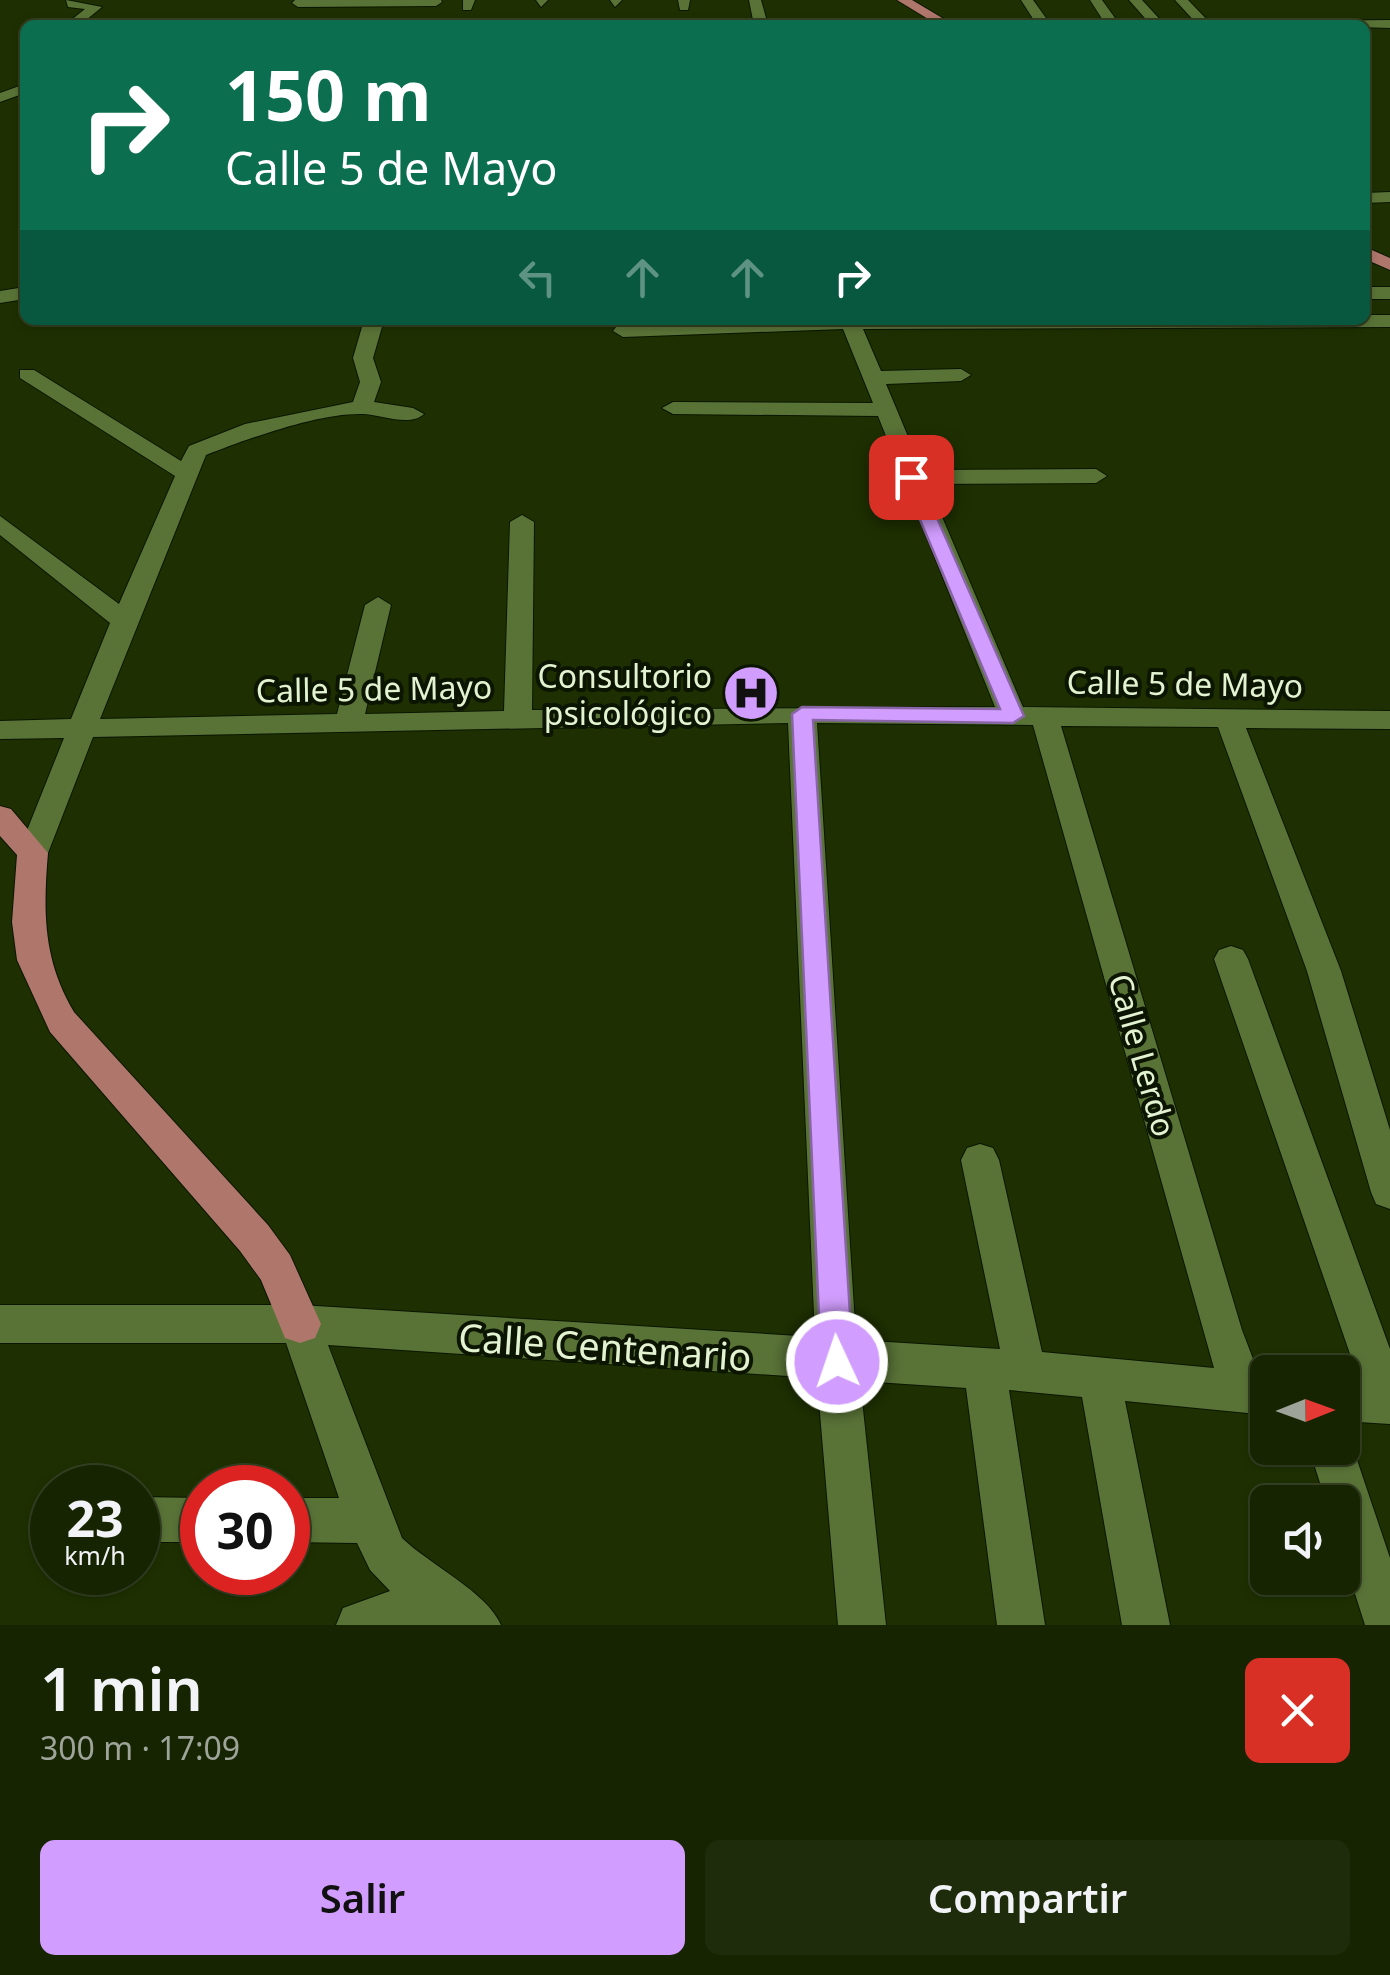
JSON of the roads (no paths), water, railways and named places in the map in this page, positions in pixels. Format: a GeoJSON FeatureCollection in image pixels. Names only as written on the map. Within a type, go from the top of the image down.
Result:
{"type":"FeatureCollection","features":[{"type":"Feature","properties":{"kind":"main road"},"geometry":{"type":"LineString","coordinates":[[902,0],[939,20]]}},
{"type":"Feature","properties":{"kind":"main road"},"geometry":{"type":"LineString","coordinates":[[0,816],[34,853],[29,952],[38,983],[62,1022],[254,1238],[276,1268],[300,1324]]}},
{"type":"Feature","properties":{"kind":"street"},"geometry":{"type":"LineString","coordinates":[[72,0],[96,7],[79,20]]}},
{"type":"Feature","properties":{"kind":"street"},"geometry":{"type":"LineString","coordinates":[[1135,0],[1153,20]]}},
{"type":"Feature","properties":{"kind":"street"},"geometry":{"type":"LineString","coordinates":[[1182,0],[1200,20]]}},
{"type":"Feature","properties":{"kind":"street"},"geometry":{"type":"LineString","coordinates":[[298,3],[435,4]]}},
{"type":"Feature","properties":{"kind":"street"},"geometry":{"type":"LineString","coordinates":[[361,407],[370,391],[372,374],[363,358],[373,325]]}},
{"type":"Feature","properties":{"kind":"street"},"geometry":{"type":"LineString","coordinates":[[623,331],[739,325]]}},
{"type":"Feature","properties":{"kind":"street","name":"Calle Lerdo"},"geometry":{"type":"LineString","coordinates":[[850,325],[911,477],[1029,716],[1221,1330],[1250,1382]]}},
{"type":"Feature","properties":{"kind":"street"},"geometry":{"type":"LineString","coordinates":[[28,374],[185,473]]}},
{"type":"Feature","properties":{"kind":"street"},"geometry":{"type":"LineString","coordinates":[[871,378],[961,375]]}},
{"type":"Feature","properties":{"kind":"street"},"geometry":{"type":"LineString","coordinates":[[34,853],[79,730],[185,473],[198,451],[217,441],[361,407],[413,414]]}},
{"type":"Feature","properties":{"kind":"street"},"geometry":{"type":"LineString","coordinates":[[673,408],[886,410]]}},
{"type":"Feature","properties":{"kind":"street"},"geometry":{"type":"LineString","coordinates":[[911,477],[1096,476]]}},
{"type":"Feature","properties":{"kind":"street"},"geometry":{"type":"LineString","coordinates":[[518,720],[522,522]]}},
{"type":"Feature","properties":{"kind":"street"},"geometry":{"type":"LineString","coordinates":[[0,523],[124,620]]}},
{"type":"Feature","properties":{"kind":"street"},"geometry":{"type":"LineString","coordinates":[[348,724],[378,606]]}},
{"type":"Feature","properties":{"kind":"street"},"geometry":{"type":"LineString","coordinates":[[802,714],[837,1362],[862,1625]]}},
{"type":"Feature","properties":{"kind":"street","name":"Calle 5 de Mayo"},"geometry":{"type":"LineString","coordinates":[[0,730],[802,714],[1390,720]]}},
{"type":"Feature","properties":{"kind":"street"},"geometry":{"type":"LineString","coordinates":[[1228,718],[1336,1006],[1390,1192]]}},
{"type":"Feature","properties":{"kind":"street"},"geometry":{"type":"LineString","coordinates":[[1231,958],[1389,1403],[1360,1401]]}},
{"type":"Feature","properties":{"kind":"street"},"geometry":{"type":"LineString","coordinates":[[980,1160],[1005,1370],[1021,1625]]}},
{"type":"Feature","properties":{"kind":"street","name":"Calle Centenario"},"geometry":{"type":"LineString","coordinates":[[0,1324],[300,1324],[1005,1370],[1250,1392]]}},
{"type":"Feature","properties":{"kind":"street"},"geometry":{"type":"LineString","coordinates":[[300,1324],[370,1520],[386,1554],[438,1600],[478,1625]]}},
{"type":"Feature","properties":{"kind":"street"},"geometry":{"type":"LineString","coordinates":[[1100,1379],[1146,1625]]}},
{"type":"Feature","properties":{"kind":"street"},"geometry":{"type":"LineString","coordinates":[[1337,1465],[1389,1625]]}},
{"type":"Feature","properties":{"kind":"street"},"geometry":{"type":"LineString","coordinates":[[310,1520],[370,1520]]}},
{"type":"Feature","properties":{"kind":"street"},"geometry":{"type":"LineString","coordinates":[[360,1625],[438,1600]]}},
{"type":"Feature","properties":{"kind":"place","name":"Consultorio psicológico"},"geometry":{"type":"Point","coordinates":[751,693]}}]}
